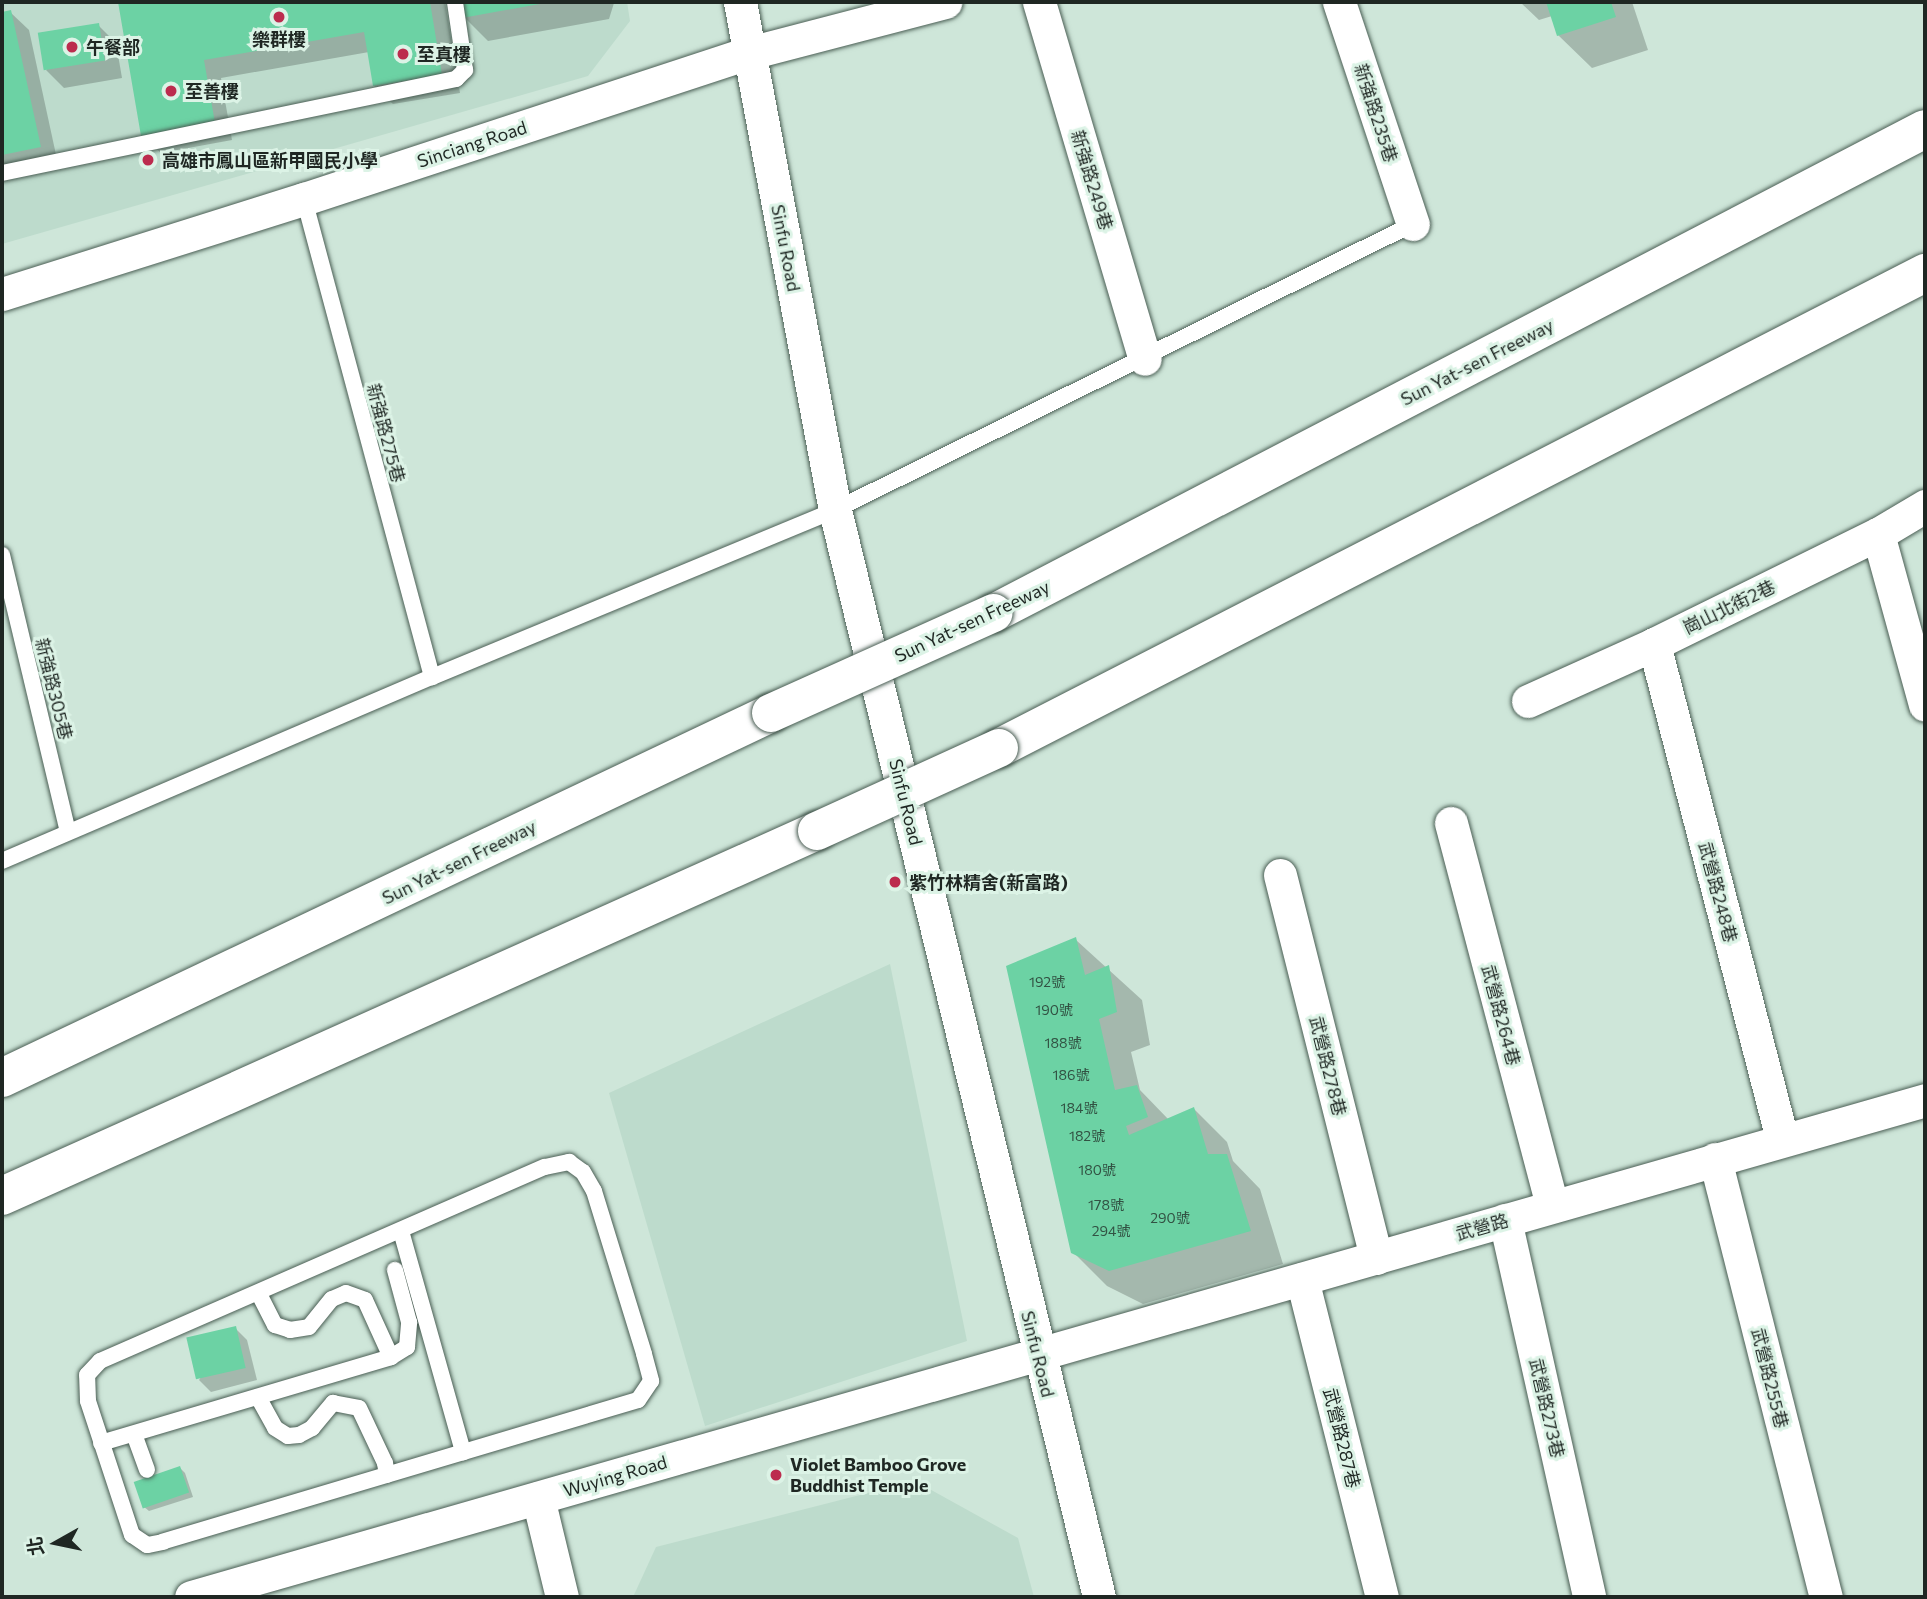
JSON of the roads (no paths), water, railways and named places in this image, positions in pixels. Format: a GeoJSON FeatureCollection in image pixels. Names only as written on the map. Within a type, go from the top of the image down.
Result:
{"type":"FeatureCollection","features":[{"type":"Feature","properties":{"kind":"highway","name":"Sun Yat-sen Freeway"},"geometry":{"type":"LineString","coordinates":[[2,1078],[771,713],[994,613],[1925,129]]}},
{"type":"Feature","properties":{"kind":"highway"},"geometry":{"type":"LineString","coordinates":[[2,1196],[999,748],[1925,273]]}},
{"type":"Feature","properties":{"kind":"street","name":"Sinfu Road"},"geometry":{"type":"LineString","coordinates":[[740,2],[835,510],[1038,1355],[1099,1597]]}},
{"type":"Feature","properties":{"kind":"street","name":"Sinciang Road"},"geometry":{"type":"LineString","coordinates":[[2,294],[304,199],[749,53],[945,2]]}},
{"type":"Feature","properties":{"kind":"street","name":"新強路249巷"},"geometry":{"type":"LineString","coordinates":[[1039,2],[1145,359]]}},
{"type":"Feature","properties":{"kind":"street","name":"新強路235巷"},"geometry":{"type":"LineString","coordinates":[[1339,2],[1413,224]]}},
{"type":"Feature","properties":{"kind":"street","name":"崗山北街2巷"},"geometry":{"type":"LineString","coordinates":[[1528,701],[1654,644],[1878,534],[1925,506]]}},
{"type":"Feature","properties":{"kind":"street"},"geometry":{"type":"LineString","coordinates":[[1878,534],[1925,705]]}},
{"type":"Feature","properties":{"kind":"street","name":"武營路248巷"},"geometry":{"type":"LineString","coordinates":[[1654,644],[1782,1139]]}},
{"type":"Feature","properties":{"kind":"street","name":"武營路264巷"},"geometry":{"type":"LineString","coordinates":[[1451,823],[1552,1206]]}},
{"type":"Feature","properties":{"kind":"street","name":"武營路278巷"},"geometry":{"type":"LineString","coordinates":[[1279,875],[1376,1258]]}},
{"type":"Feature","properties":{"kind":"street","name":"武營路"},"geometry":{"type":"LineString","coordinates":[[1038,1355],[1925,1100]]}},
{"type":"Feature","properties":{"kind":"street","name":"武營路255巷"},"geometry":{"type":"LineString","coordinates":[[1714,1159],[1826,1597]]}},
{"type":"Feature","properties":{"kind":"street","name":"武營路273巷"},"geometry":{"type":"LineString","coordinates":[[1505,1220],[1589,1597]]}},
{"type":"Feature","properties":{"kind":"street","name":"武營路287巷"},"geometry":{"type":"LineString","coordinates":[[1302,1279],[1382,1597]]}},
{"type":"Feature","properties":{"kind":"street","name":"Wuying Road"},"geometry":{"type":"LineString","coordinates":[[191,1597],[1038,1355]]}},
{"type":"Feature","properties":{"kind":"street"},"geometry":{"type":"LineString","coordinates":[[538,1498],[562,1597]]}},
{"type":"Feature","properties":{"kind":"lane"},"geometry":{"type":"LineString","coordinates":[[2,173],[456,79],[465,70],[454,2]]}},
{"type":"Feature","properties":{"kind":"lane","name":"新強路275巷"},"geometry":{"type":"LineString","coordinates":[[304,199],[432,677]]}},
{"type":"Feature","properties":{"kind":"lane"},"geometry":{"type":"LineString","coordinates":[[2,861],[432,677],[835,510],[1145,359],[1413,224]]}},
{"type":"Feature","properties":{"kind":"lane","name":"新強路305巷"},"geometry":{"type":"LineString","coordinates":[[2,555],[68,831]]}},
{"type":"Feature","properties":{"kind":"lane"},"geometry":{"type":"LineString","coordinates":[[569,1162],[583,1172],[594,1191],[644,1353],[650,1381],[638,1399],[387,1475],[147,1545],[132,1535],[88,1401],[86,1375],[100,1361],[401,1231],[545,1167],[569,1162]]}},
{"type":"Feature","properties":{"kind":"lane"},"geometry":{"type":"LineString","coordinates":[[401,1231],[463,1452]]}},
{"type":"Feature","properties":{"kind":"lane"},"geometry":{"type":"LineString","coordinates":[[101,1443],[391,1357],[407,1347],[410,1322],[395,1270]]}},
{"type":"Feature","properties":{"kind":"lane"},"geometry":{"type":"LineString","coordinates":[[259,1294],[275,1325],[290,1330],[309,1327],[332,1299],[346,1293],[365,1300],[391,1357]]}},
{"type":"Feature","properties":{"kind":"lane"},"geometry":{"type":"LineString","coordinates":[[258,1396],[275,1428],[288,1436],[299,1435],[312,1428],[333,1403],[359,1408],[385,1463],[387,1475]]}},
{"type":"Feature","properties":{"kind":"lane"},"geometry":{"type":"LineString","coordinates":[[134,1434],[147,1470]]}},
{"type":"Feature","properties":{"kind":"place","name":"樂群樓"},"geometry":{"type":"Point","coordinates":[279,17]}},
{"type":"Feature","properties":{"kind":"place","name":"午餐部"},"geometry":{"type":"Point","coordinates":[72,47]}},
{"type":"Feature","properties":{"kind":"place","name":"至真樓"},"geometry":{"type":"Point","coordinates":[403,54]}},
{"type":"Feature","properties":{"kind":"place","name":"至善樓"},"geometry":{"type":"Point","coordinates":[171,91]}},
{"type":"Feature","properties":{"kind":"place","name":"高雄市鳳山區新甲國民小學"},"geometry":{"type":"Point","coordinates":[148,160]}},
{"type":"Feature","properties":{"kind":"place","name":"紫竹林精舍(新富路)"},"geometry":{"type":"Point","coordinates":[895,882]}},
{"type":"Feature","properties":{"kind":"place","name":"Violet Bamboo Grove Buddhist Temple"},"geometry":{"type":"Point","coordinates":[776,1475]}}]}
